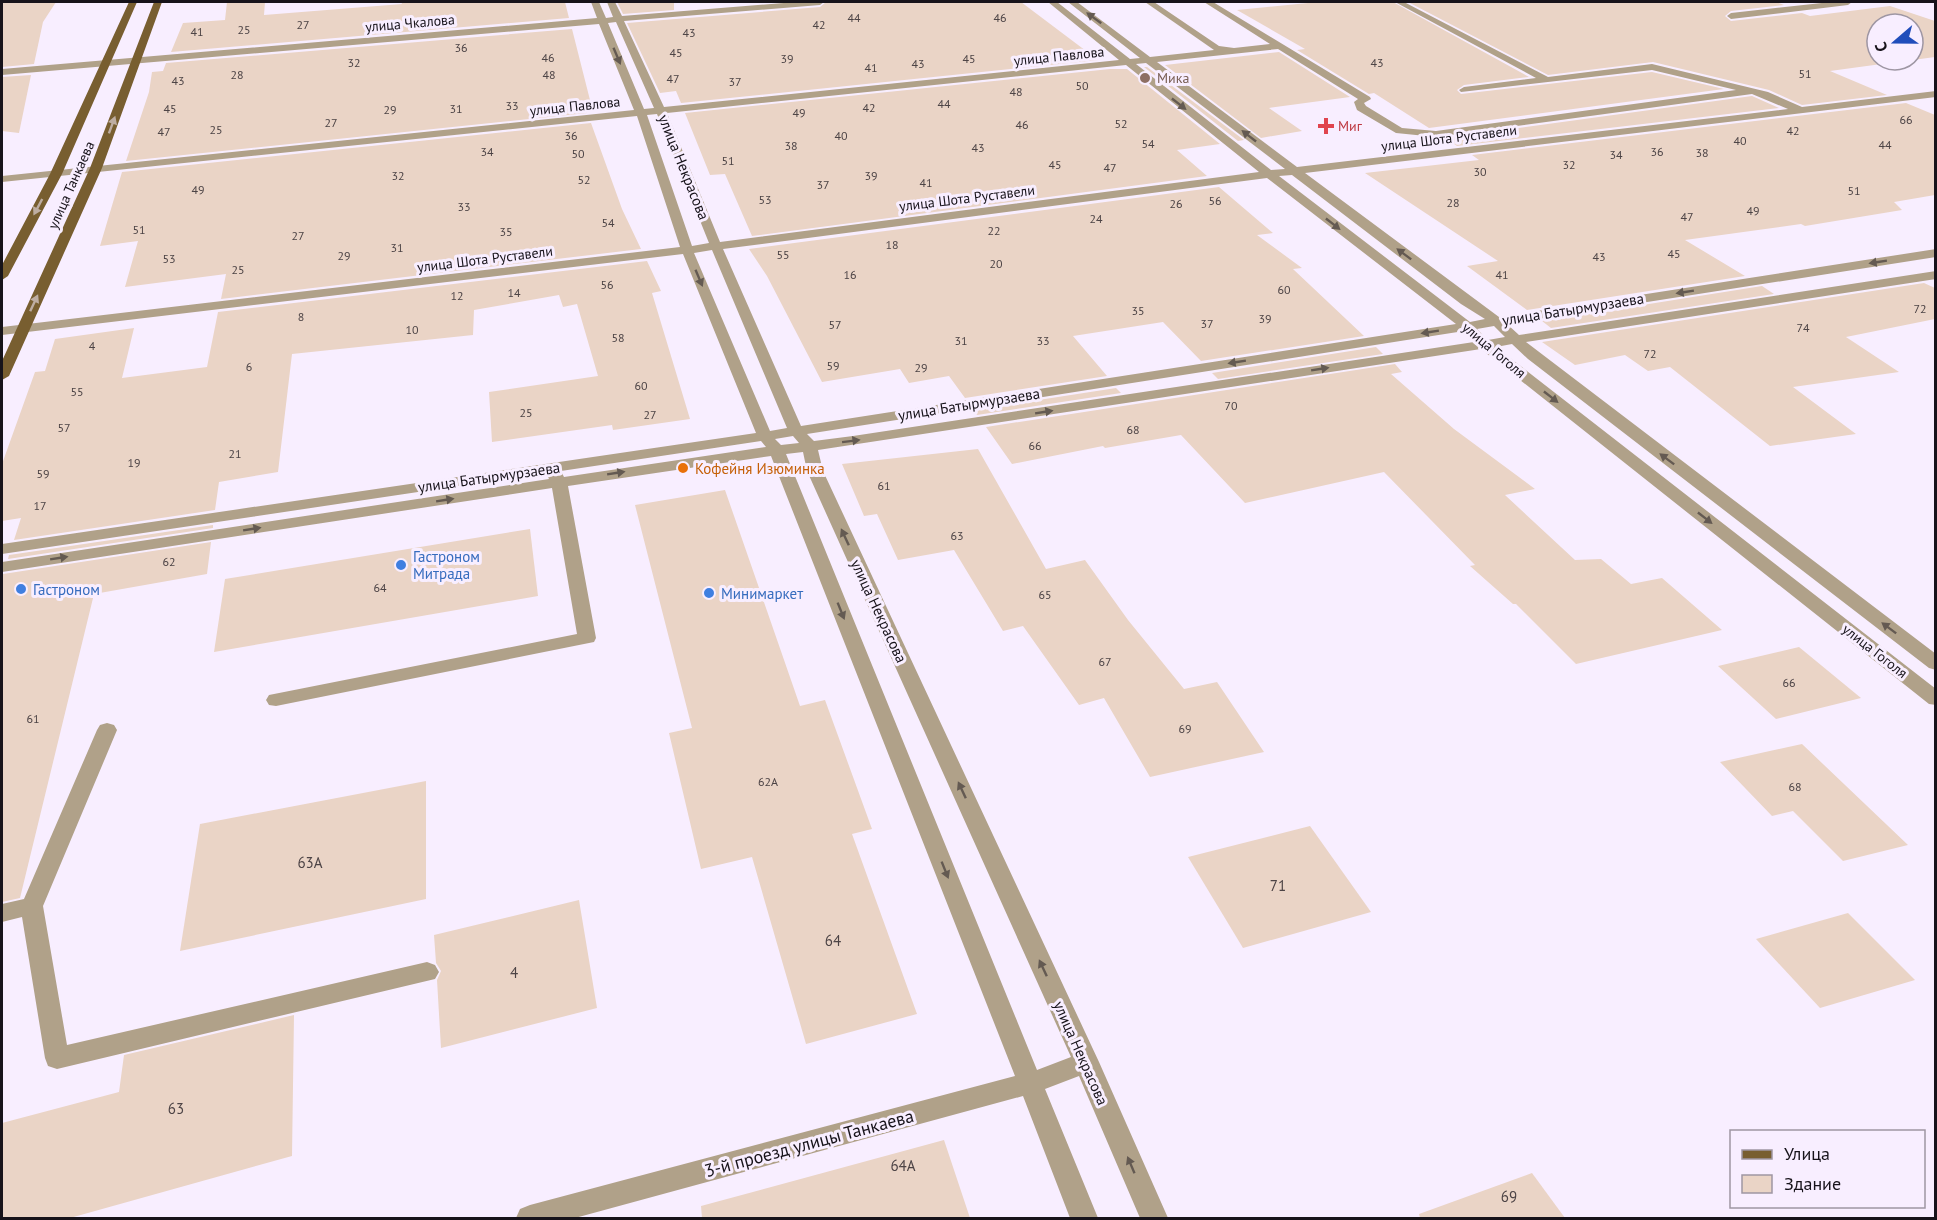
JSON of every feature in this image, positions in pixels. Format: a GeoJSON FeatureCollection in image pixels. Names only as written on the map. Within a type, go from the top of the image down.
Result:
{"type":"FeatureCollection","features":[{"type":"Feature","properties":{"kind":"main road","name":"улица Танкаева"},"geometry":{"type":"LineString","coordinates":[[2,276],[56,174],[133,2]]}},
{"type":"Feature","properties":{"kind":"main road","name":"улица Танкаева"},"geometry":{"type":"LineString","coordinates":[[2,376],[96,168],[158,2]]}},
{"type":"Feature","properties":{"kind":"street","name":"улица Некрасова"},"geometry":{"type":"LineString","coordinates":[[595,2],[610,20],[661,112],[796,431],[809,445],[815,471],[1086,1062],[1154,1218]]}},
{"type":"Feature","properties":{"kind":"street","name":"улица Некрасова"},"geometry":{"type":"LineString","coordinates":[[611,2],[610,20],[687,250],[765,436],[777,451],[1084,1218]]}},
{"type":"Feature","properties":{"kind":"street","name":"улица Чкалова"},"geometry":{"type":"LineString","coordinates":[[2,72],[820,2]]}},
{"type":"Feature","properties":{"kind":"street","name":"улица Гоголя"},"geometry":{"type":"LineString","coordinates":[[1052,2],[1128,64],[1467,326],[1485,345],[1935,699]]}},
{"type":"Feature","properties":{"kind":"street","name":"улица Гоголя"},"geometry":{"type":"LineString","coordinates":[[1072,2],[1152,60],[1466,301],[1496,321],[1533,356],[1935,664]]}},
{"type":"Feature","properties":{"kind":"street"},"geometry":{"type":"LineString","coordinates":[[1149,2],[1216,48],[1234,51]]}},
{"type":"Feature","properties":{"kind":"street"},"geometry":{"type":"LineString","coordinates":[[1208,2],[1366,99],[1359,102],[1361,108],[1400,131],[1436,134],[1753,91]]}},
{"type":"Feature","properties":{"kind":"street"},"geometry":{"type":"LineString","coordinates":[[1399,2],[1547,80]]}},
{"type":"Feature","properties":{"kind":"street"},"geometry":{"type":"LineString","coordinates":[[1731,16],[1848,2]]}},
{"type":"Feature","properties":{"kind":"street","name":"улица Павлова"},"geometry":{"type":"LineString","coordinates":[[2,179],[1128,64],[1280,46]]}},
{"type":"Feature","properties":{"kind":"street"},"geometry":{"type":"LineString","coordinates":[[1464,90],[1652,67],[1753,91],[1802,110]]}},
{"type":"Feature","properties":{"kind":"street","name":"улица Шота Руставели"},"geometry":{"type":"LineString","coordinates":[[2,331],[687,250],[1269,174],[1935,94]]}},
{"type":"Feature","properties":{"kind":"street","name":"улица Батырмурзаева"},"geometry":{"type":"LineString","coordinates":[[2,567],[555,475],[765,436],[1935,253]]}},
{"type":"Feature","properties":{"kind":"street","name":"улица Батырмурзаева"},"geometry":{"type":"LineString","coordinates":[[2,549],[555,475],[852,441],[1935,275]]}},
{"type":"Feature","properties":{"kind":"street"},"geometry":{"type":"LineString","coordinates":[[276,700],[587,639],[555,475]]}},
{"type":"Feature","properties":{"kind":"street"},"geometry":{"type":"LineString","coordinates":[[107,730],[32,906],[57,1058],[427,972]]}},
{"type":"Feature","properties":{"kind":"street"},"geometry":{"type":"LineString","coordinates":[[2,913],[32,906]]}},
{"type":"Feature","properties":{"kind":"street","name":"3-й проезд улицы Танкаева"},"geometry":{"type":"LineString","coordinates":[[530,1218],[1031,1083],[1086,1062]]}},
{"type":"Feature","properties":{"kind":"building"},"geometry":{"type":"Polygon","coordinates":[[[2,2],[56,2],[43,22],[34,64],[2,67],[2,2]]]}},
{"type":"Feature","properties":{"kind":"building"},"geometry":{"type":"Polygon","coordinates":[[[227,2],[265,2],[264,15],[402,4],[401,2],[565,2],[569,18],[171,52],[183,23],[225,20],[227,2]]]}},
{"type":"Feature","properties":{"kind":"building"},"geometry":{"type":"Polygon","coordinates":[[[617,2],[674,2],[674,10],[623,14],[617,2]]]}},
{"type":"Feature","properties":{"kind":"building"},"geometry":{"type":"Polygon","coordinates":[[[826,2],[1021,2],[1098,60],[681,103],[676,91],[660,93],[627,23],[820,7],[826,2]]]}},
{"type":"Feature","properties":{"kind":"building"},"geometry":{"type":"Polygon","coordinates":[[[1318,2],[1393,2],[1529,77],[1464,85],[1457,90],[1461,94],[1652,72],[1724,89],[1429,128],[1374,93],[1369,94],[1297,50],[1305,49],[1237,10],[1318,2]]]}},
{"type":"Feature","properties":{"kind":"building"},"geometry":{"type":"Polygon","coordinates":[[[1408,2],[1776,2],[1784,5],[1731,11],[1725,16],[1731,21],[1802,13],[1810,16],[1890,6],[1908,12],[1865,12],[1865,66],[1830,71],[1887,95],[1802,105],[1769,90],[1653,62],[1548,75],[1408,2]]]}},
{"type":"Feature","properties":{"kind":"building"},"geometry":{"type":"Polygon","coordinates":[[[1925,18],[1935,21],[1935,57],[1925,58],[1925,18]]]}},
{"type":"Feature","properties":{"kind":"building"},"geometry":{"type":"Polygon","coordinates":[[[572,29],[591,104],[584,105],[587,113],[126,161],[149,92],[152,72],[163,71],[166,63],[572,29]]]}},
{"type":"Feature","properties":{"kind":"building"},"geometry":{"type":"Polygon","coordinates":[[[1279,52],[1350,97],[1269,108],[1302,131],[1261,138],[1165,65],[1279,52]]]}},
{"type":"Feature","properties":{"kind":"building"},"geometry":{"type":"Polygon","coordinates":[[[1144,67],[1147,67],[1244,140],[1238,141],[1144,67]]]}},
{"type":"Feature","properties":{"kind":"building"},"geometry":{"type":"Polygon","coordinates":[[[1127,69],[1220,144],[1177,150],[1207,176],[752,236],[725,174],[710,175],[685,113],[1127,69]]]}},
{"type":"Feature","properties":{"kind":"building"},"geometry":{"type":"Polygon","coordinates":[[[31,75],[19,133],[2,131],[2,77],[31,75]]]}},
{"type":"Feature","properties":{"kind":"building"},"geometry":{"type":"Polygon","coordinates":[[[1752,96],[1779,108],[1457,146],[1445,138],[1752,96]]]}},
{"type":"Feature","properties":{"kind":"building"},"geometry":{"type":"Polygon","coordinates":[[[1906,103],[1935,115],[1935,195],[1894,202],[1902,210],[1805,226],[1801,224],[1685,240],[1745,276],[1527,310],[1467,266],[1498,261],[1365,173],[1479,160],[1472,155],[1906,103]]]}},
{"type":"Feature","properties":{"kind":"building"},"geometry":{"type":"Polygon","coordinates":[[[591,123],[622,209],[641,249],[221,299],[226,274],[125,287],[138,241],[100,246],[122,172],[591,123]]]}},
{"type":"Feature","properties":{"kind":"building"},"geometry":{"type":"Polygon","coordinates":[[[1219,187],[1273,233],[1257,235],[1302,268],[1293,269],[1364,336],[1201,361],[1163,322],[1073,336],[1107,376],[965,398],[949,376],[909,383],[900,369],[822,382],[767,276],[749,249],[1219,187]]]}},
{"type":"Feature","properties":{"kind":"building"},"geometry":{"type":"Polygon","coordinates":[[[647,261],[661,291],[652,293],[690,419],[613,430],[612,425],[492,442],[489,392],[598,376],[577,304],[563,307],[559,295],[474,310],[473,335],[292,354],[278,472],[219,482],[215,510],[14,540],[21,518],[2,521],[2,464],[35,372],[45,371],[55,339],[134,328],[122,378],[207,367],[218,312],[647,261]]]}},
{"type":"Feature","properties":{"kind":"building"},"geometry":{"type":"Polygon","coordinates":[[[1924,283],[1935,288],[1935,319],[1846,337],[1899,372],[1793,387],[1856,434],[1770,446],[1670,367],[1648,371],[1625,355],[1575,365],[1542,342],[1924,283]]]}},
{"type":"Feature","properties":{"kind":"building"},"geometry":{"type":"Polygon","coordinates":[[[1762,286],[1774,294],[1551,328],[1542,321],[1762,286]]]}},
{"type":"Feature","properties":{"kind":"building"},"geometry":{"type":"Polygon","coordinates":[[[1376,347],[1383,354],[1218,379],[1212,373],[1376,347]]]}},
{"type":"Feature","properties":{"kind":"building"},"geometry":{"type":"Polygon","coordinates":[[[1395,364],[1402,372],[1391,374],[1454,429],[1535,489],[1505,495],[1575,560],[1601,559],[1631,584],[1662,578],[1722,630],[1576,664],[1516,604],[1513,604],[1470,566],[1475,565],[1384,472],[1245,503],[1181,435],[1105,448],[1103,446],[1012,464],[986,427],[1395,364]]]}},
{"type":"Feature","properties":{"kind":"building"},"geometry":{"type":"Polygon","coordinates":[[[1116,388],[1121,393],[977,415],[974,410],[1116,388]]]}},
{"type":"Feature","properties":{"kind":"building"},"geometry":{"type":"Polygon","coordinates":[[[978,449],[1046,569],[1085,560],[1128,620],[1184,689],[1217,682],[1264,752],[1150,777],[1104,698],[1079,705],[1023,626],[1003,631],[954,550],[898,560],[877,514],[864,516],[842,464],[978,449]]]}},
{"type":"Feature","properties":{"kind":"building"},"geometry":{"type":"Polygon","coordinates":[[[725,490],[800,706],[825,700],[872,829],[852,834],[917,1014],[806,1044],[752,857],[701,869],[669,733],[692,728],[635,505],[725,490]]]}},
{"type":"Feature","properties":{"kind":"building"},"geometry":{"type":"Polygon","coordinates":[[[213,525],[213,528],[8,559],[9,555],[213,525]]]}},
{"type":"Feature","properties":{"kind":"building"},"geometry":{"type":"Polygon","coordinates":[[[530,529],[538,596],[214,652],[225,579],[530,529]]]}},
{"type":"Feature","properties":{"kind":"building"},"geometry":{"type":"Polygon","coordinates":[[[211,542],[207,574],[94,594],[20,898],[2,902],[3,574],[211,542]]]}},
{"type":"Feature","properties":{"kind":"building"},"geometry":{"type":"Polygon","coordinates":[[[1799,647],[1861,698],[1776,719],[1718,666],[1799,647]]]}},
{"type":"Feature","properties":{"kind":"building"},"geometry":{"type":"Polygon","coordinates":[[[1802,744],[1908,845],[1843,861],[1793,811],[1772,816],[1720,762],[1802,744]]]}},
{"type":"Feature","properties":{"kind":"building"},"geometry":{"type":"Polygon","coordinates":[[[426,781],[426,899],[180,951],[200,824],[426,781]]]}},
{"type":"Feature","properties":{"kind":"building"},"geometry":{"type":"Polygon","coordinates":[[[1310,826],[1371,912],[1243,948],[1188,857],[1310,826]]]}},
{"type":"Feature","properties":{"kind":"building"},"geometry":{"type":"Polygon","coordinates":[[[579,900],[597,1008],[441,1048],[437,980],[441,971],[436,963],[434,935],[579,900]]]}},
{"type":"Feature","properties":{"kind":"building"},"geometry":{"type":"Polygon","coordinates":[[[1848,913],[1915,980],[1820,1008],[1756,939],[1848,913]]]}},
{"type":"Feature","properties":{"kind":"building"},"geometry":{"type":"Polygon","coordinates":[[[294,1015],[292,1156],[70,1218],[2,1218],[2,1123],[119,1092],[124,1055],[294,1015]]]}},
{"type":"Feature","properties":{"kind":"building"},"geometry":{"type":"Polygon","coordinates":[[[944,1140],[970,1218],[702,1218],[701,1206],[944,1140]]]}},
{"type":"Feature","properties":{"kind":"building"},"geometry":{"type":"Polygon","coordinates":[[[1532,1173],[1565,1218],[1420,1218],[1419,1214],[1532,1173]]]}},
{"type":"Feature","properties":{"kind":"place","name":"Мика"},"geometry":{"type":"Point","coordinates":[1145,78]}},
{"type":"Feature","properties":{"kind":"place","name":"Миг"},"geometry":{"type":"Point","coordinates":[1326,126]}},
{"type":"Feature","properties":{"kind":"place","name":"Кофейня Изюминка"},"geometry":{"type":"Point","coordinates":[683,468]}},
{"type":"Feature","properties":{"kind":"place","name":"Гастроном Митрада"},"geometry":{"type":"Point","coordinates":[401,565]}},
{"type":"Feature","properties":{"kind":"place","name":"Гастроном"},"geometry":{"type":"Point","coordinates":[21,589]}},
{"type":"Feature","properties":{"kind":"place","name":"Минимаркет"},"geometry":{"type":"Point","coordinates":[709,593]}}]}
